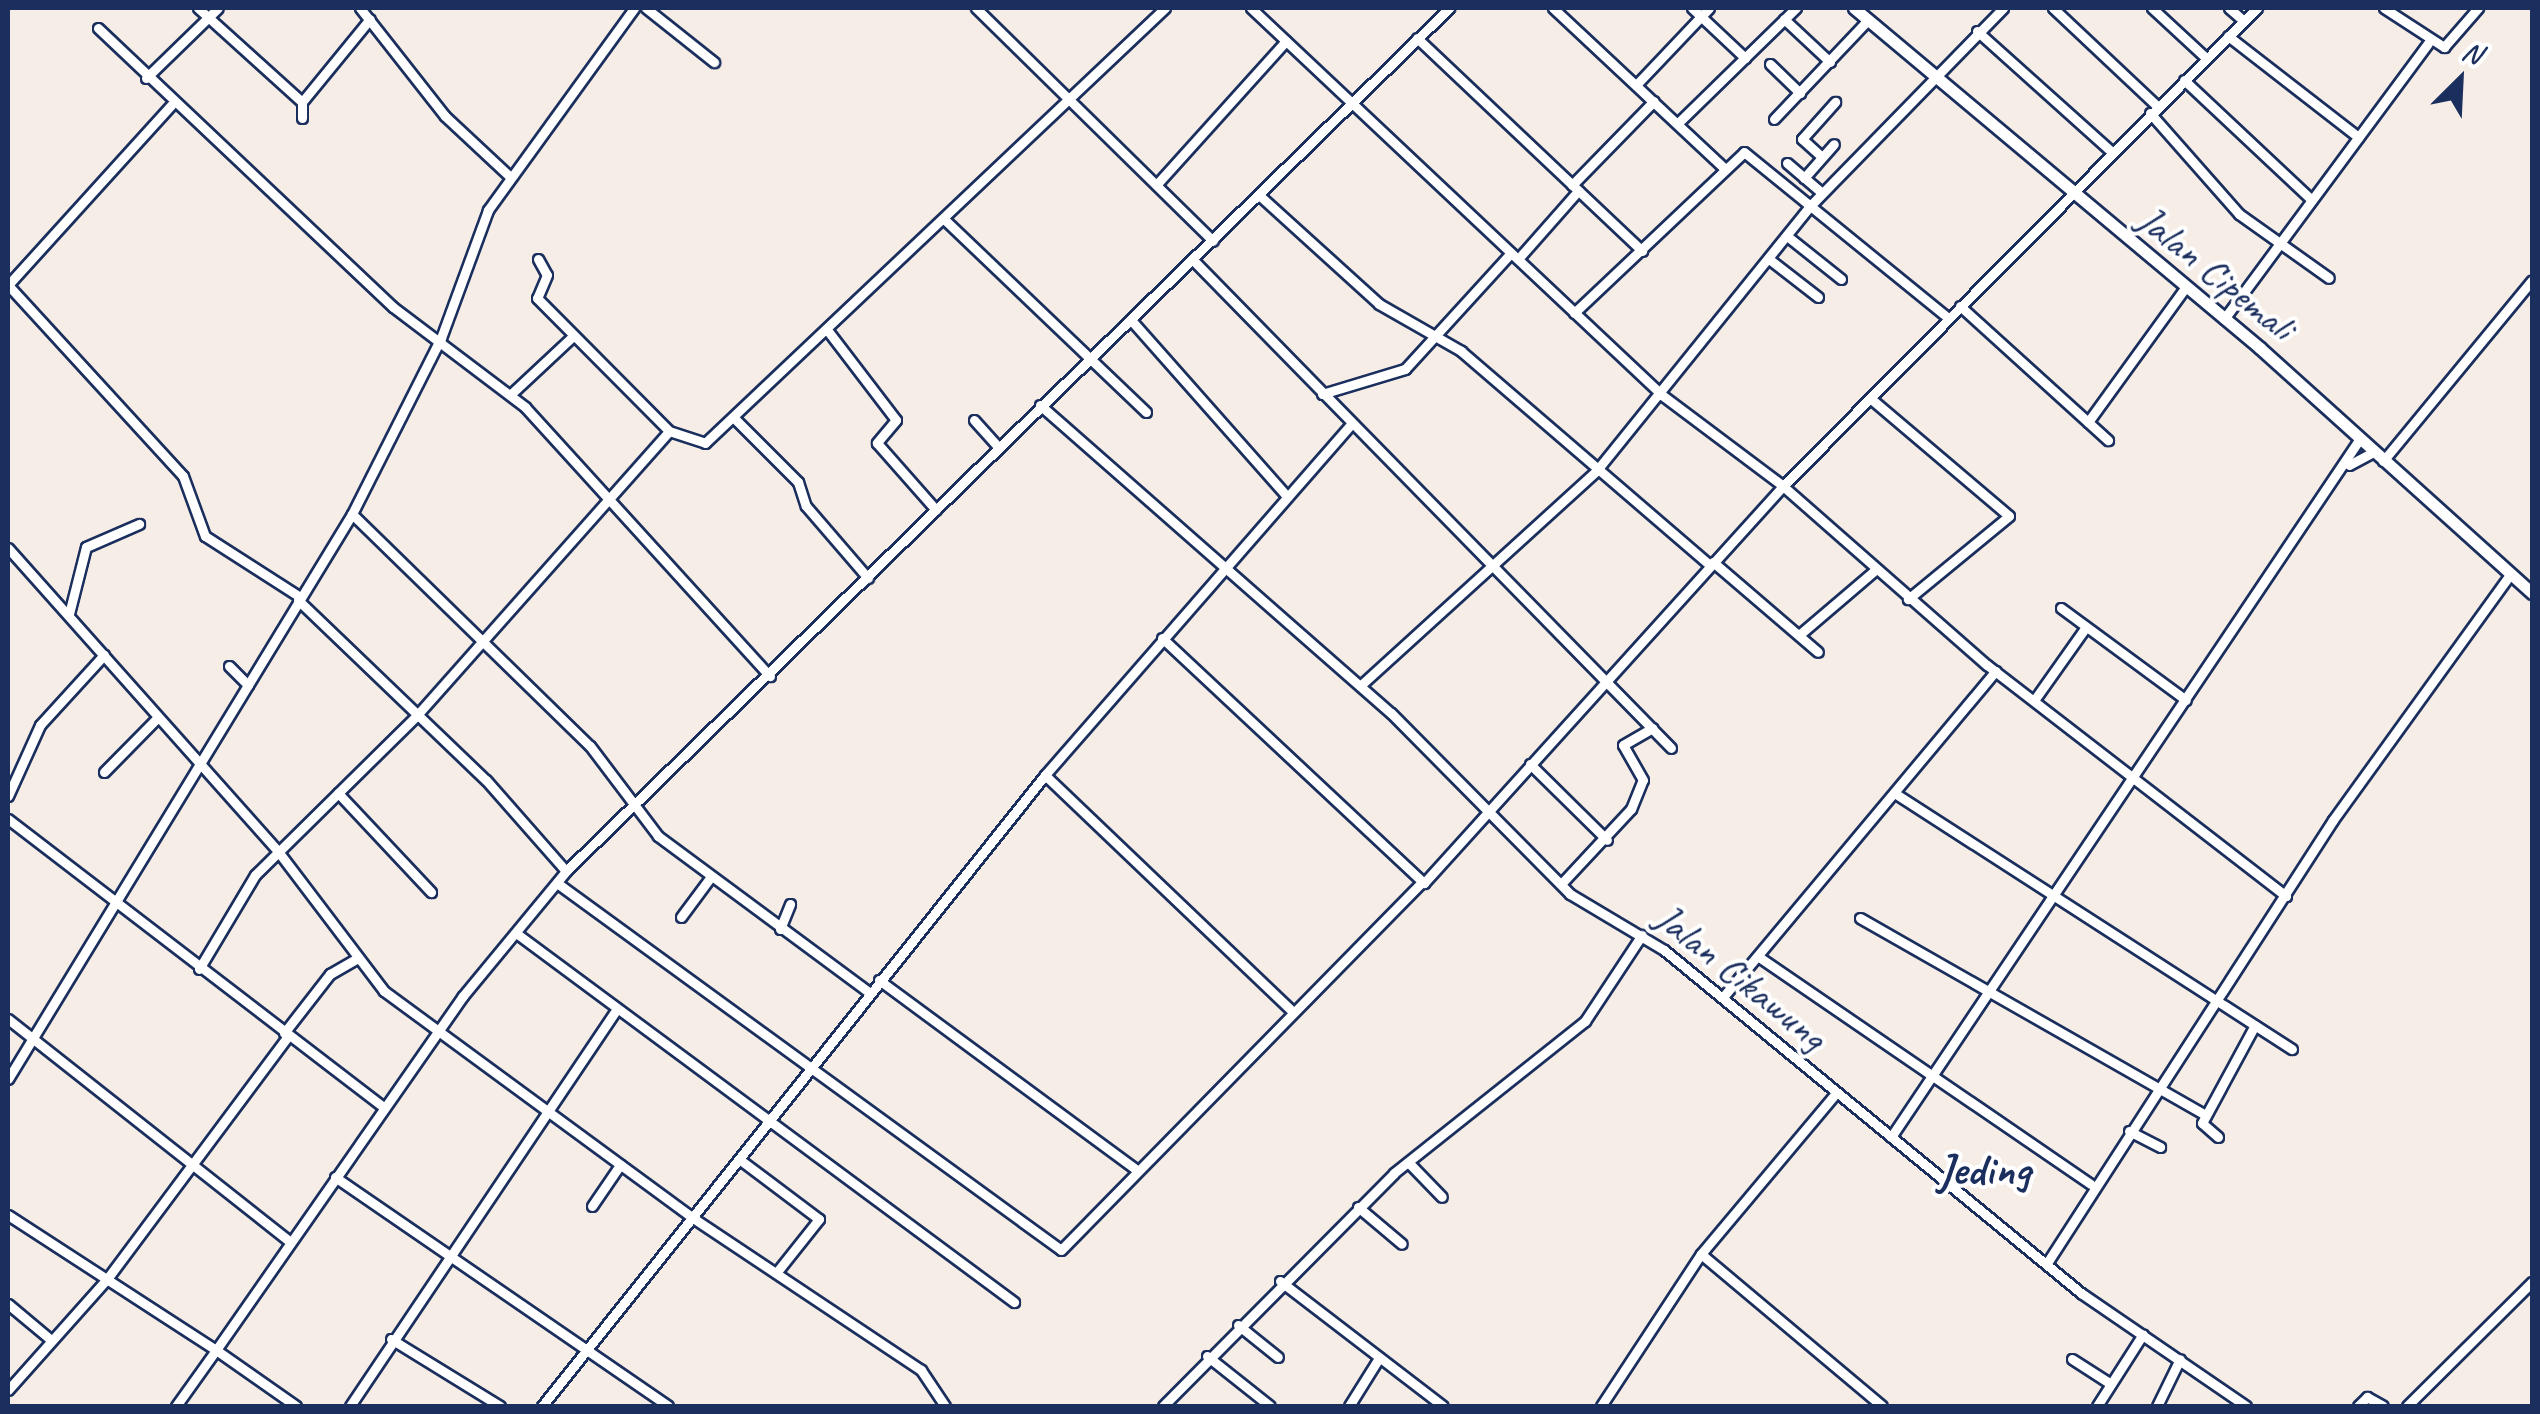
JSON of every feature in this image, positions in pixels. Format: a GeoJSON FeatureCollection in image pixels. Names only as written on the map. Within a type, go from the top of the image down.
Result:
{"type":"FeatureCollection","features":[{"type":"Feature","properties":{"kind":"main road","name":"Jalan Cipemali"},"geometry":{"type":"LineString","coordinates":[[1854,8],[2068,195],[2224,320],[2532,592]]}},
{"type":"Feature","properties":{"kind":"street"},"geometry":{"type":"LineString","coordinates":[[198,8],[302,102]]}},
{"type":"Feature","properties":{"kind":"street"},"geometry":{"type":"LineString","coordinates":[[146,78],[218,8]]}},
{"type":"Feature","properties":{"kind":"street"},"geometry":{"type":"LineString","coordinates":[[360,8],[446,116],[508,175]]}},
{"type":"Feature","properties":{"kind":"street"},"geometry":{"type":"LineString","coordinates":[[8,1079],[352,514],[441,338],[508,175],[634,8]]}},
{"type":"Feature","properties":{"kind":"street"},"geometry":{"type":"LineString","coordinates":[[646,8],[714,62]]}},
{"type":"Feature","properties":{"kind":"street"},"geometry":{"type":"LineString","coordinates":[[976,8],[1072,97],[1212,241]]}},
{"type":"Feature","properties":{"kind":"street"},"geometry":{"type":"LineString","coordinates":[[538,259],[546,275],[535,294],[573,336],[669,431],[706,443],[736,420],[1165,8]]}},
{"type":"Feature","properties":{"kind":"street"},"geometry":{"type":"LineString","coordinates":[[1251,8],[1662,395],[1784,486],[1908,599],[1996,671],[2138,773],[2286,896]]}},
{"type":"Feature","properties":{"kind":"street"},"geometry":{"type":"LineString","coordinates":[[176,1406],[384,1107],[566,871],[634,799],[770,676],[1040,405],[1450,8]]}},
{"type":"Feature","properties":{"kind":"street"},"geometry":{"type":"LineString","coordinates":[[1553,8],[1724,168]]}},
{"type":"Feature","properties":{"kind":"street"},"geometry":{"type":"LineString","coordinates":[[1692,8],[1745,58]]}},
{"type":"Feature","properties":{"kind":"street"},"geometry":{"type":"LineString","coordinates":[[1636,86],[1710,8]]}},
{"type":"Feature","properties":{"kind":"street"},"geometry":{"type":"LineString","coordinates":[[1678,124],[1796,8]]}},
{"type":"Feature","properties":{"kind":"street"},"geometry":{"type":"LineString","coordinates":[[1361,685],[1597,470],[1662,395],[1811,205],[1931,73],[2003,8]]}},
{"type":"Feature","properties":{"kind":"street"},"geometry":{"type":"LineString","coordinates":[[2053,8],[2153,110],[2238,214],[2330,278]]}},
{"type":"Feature","properties":{"kind":"street"},"geometry":{"type":"LineString","coordinates":[[2152,8],[2206,58]]}},
{"type":"Feature","properties":{"kind":"street"},"geometry":{"type":"LineString","coordinates":[[2229,8],[2244,20]]}},
{"type":"Feature","properties":{"kind":"street"},"geometry":{"type":"LineString","coordinates":[[557,884],[1061,1250],[1290,1008],[1492,811],[1530,764],[1784,486],[2256,8]]}},
{"type":"Feature","properties":{"kind":"street"},"geometry":{"type":"LineString","coordinates":[[2384,8],[2428,43],[2448,46],[2478,8]]}},
{"type":"Feature","properties":{"kind":"street"},"geometry":{"type":"LineString","coordinates":[[302,118],[302,102],[370,19]]}},
{"type":"Feature","properties":{"kind":"street"},"geometry":{"type":"LineString","coordinates":[[1784,19],[1830,62]]}},
{"type":"Feature","properties":{"kind":"street"},"geometry":{"type":"LineString","coordinates":[[1774,119],[1868,20]]}},
{"type":"Feature","properties":{"kind":"street"},"geometry":{"type":"LineString","coordinates":[[98,28],[171,104],[393,307],[441,338],[510,394],[770,676]]}},
{"type":"Feature","properties":{"kind":"street"},"geometry":{"type":"LineString","coordinates":[[1977,32],[2112,152]]}},
{"type":"Feature","properties":{"kind":"street"},"geometry":{"type":"LineString","coordinates":[[2228,36],[2358,137]]}},
{"type":"Feature","properties":{"kind":"street"},"geometry":{"type":"LineString","coordinates":[[1417,38],[1642,250]]}},
{"type":"Feature","properties":{"kind":"street"},"geometry":{"type":"LineString","coordinates":[[1158,183],[1286,40]]}},
{"type":"Feature","properties":{"kind":"street"},"geometry":{"type":"LineString","coordinates":[[2224,320],[2428,43]]}},
{"type":"Feature","properties":{"kind":"street"},"geometry":{"type":"LineString","coordinates":[[1770,64],[1800,93]]}},
{"type":"Feature","properties":{"kind":"street"},"geometry":{"type":"LineString","coordinates":[[2184,80],[2312,200]]}},
{"type":"Feature","properties":{"kind":"street"},"geometry":{"type":"LineString","coordinates":[[1322,394],[1399,372],[1515,256],[1654,102]]}},
{"type":"Feature","properties":{"kind":"street"},"geometry":{"type":"LineString","coordinates":[[1822,157],[1802,139],[1834,102]]}},
{"type":"Feature","properties":{"kind":"street"},"geometry":{"type":"LineString","coordinates":[[171,104],[8,285],[183,476],[206,536],[299,599],[418,714],[566,871]]}},
{"type":"Feature","properties":{"kind":"street"},"geometry":{"type":"LineString","coordinates":[[1804,178],[1834,144]]}},
{"type":"Feature","properties":{"kind":"street"},"geometry":{"type":"LineString","coordinates":[[1574,314],[1724,168],[1746,152],[1948,318]]}},
{"type":"Feature","properties":{"kind":"street"},"geometry":{"type":"LineString","coordinates":[[1787,163],[1822,193]]}},
{"type":"Feature","properties":{"kind":"street"},"geometry":{"type":"LineString","coordinates":[[1260,194],[1379,304],[1433,340],[1462,351],[1597,470],[1818,652]]}},
{"type":"Feature","properties":{"kind":"street"},"geometry":{"type":"LineString","coordinates":[[945,220],[1146,412]]}},
{"type":"Feature","properties":{"kind":"street"},"geometry":{"type":"LineString","coordinates":[[1786,236],[1841,279]]}},
{"type":"Feature","properties":{"kind":"street"},"geometry":{"type":"LineString","coordinates":[[1769,259],[1818,297]]}},
{"type":"Feature","properties":{"kind":"street"},"geometry":{"type":"LineString","coordinates":[[1194,260],[1671,748]]}},
{"type":"Feature","properties":{"kind":"street"},"geometry":{"type":"LineString","coordinates":[[2384,461],[2532,280]]}},
{"type":"Feature","properties":{"kind":"street"},"geometry":{"type":"LineString","coordinates":[[2088,422],[2185,288]]}},
{"type":"Feature","properties":{"kind":"street"},"geometry":{"type":"LineString","coordinates":[[1960,306],[2108,440]]}},
{"type":"Feature","properties":{"kind":"street"},"geometry":{"type":"LineString","coordinates":[[1131,320],[1285,494]]}},
{"type":"Feature","properties":{"kind":"street"},"geometry":{"type":"LineString","coordinates":[[828,331],[896,420],[877,444],[936,510]]}},
{"type":"Feature","properties":{"kind":"street"},"geometry":{"type":"LineString","coordinates":[[510,394],[573,336]]}},
{"type":"Feature","properties":{"kind":"street"},"geometry":{"type":"LineString","coordinates":[[1870,398],[2009,516],[1908,599]]}},
{"type":"Feature","properties":{"kind":"street","name":"Jalan Cikawung"},"geometry":{"type":"LineString","coordinates":[[1040,405],[1361,685],[1492,811],[1561,884],[1642,935],[2047,1263],[2246,1406]]}},
{"type":"Feature","properties":{"kind":"street"},"geometry":{"type":"LineString","coordinates":[[736,420],[798,482],[806,506],[868,578]]}},
{"type":"Feature","properties":{"kind":"street"},"geometry":{"type":"LineString","coordinates":[[974,420],[998,447]]}},
{"type":"Feature","properties":{"kind":"street"},"geometry":{"type":"LineString","coordinates":[[542,1406],[1045,775],[1285,494],[1351,424]]}},
{"type":"Feature","properties":{"kind":"street"},"geometry":{"type":"LineString","coordinates":[[199,970],[277,850],[418,714],[606,494],[669,431]]}},
{"type":"Feature","properties":{"kind":"street"},"geometry":{"type":"LineString","coordinates":[[1891,1138],[2347,466],[2359,440]]}},
{"type":"Feature","properties":{"kind":"street"},"geometry":{"type":"LineString","coordinates":[[2347,466],[2373,452]]}},
{"type":"Feature","properties":{"kind":"street"},"geometry":{"type":"LineString","coordinates":[[352,514],[484,638],[634,799],[658,836],[710,878],[870,992]]}},
{"type":"Feature","properties":{"kind":"street"},"geometry":{"type":"LineString","coordinates":[[69,614],[86,547],[139,524]]}},
{"type":"Feature","properties":{"kind":"street"},"geometry":{"type":"LineString","coordinates":[[8,548],[69,614],[198,769],[277,850],[350,942],[360,961],[438,1035],[693,1218],[921,1370],[946,1406]]}},
{"type":"Feature","properties":{"kind":"street"},"geometry":{"type":"LineString","coordinates":[[1799,635],[1875,570]]}},
{"type":"Feature","properties":{"kind":"street"},"geometry":{"type":"LineString","coordinates":[[2047,1263],[2092,1184],[2214,1000],[2511,574]]}},
{"type":"Feature","properties":{"kind":"street"},"geometry":{"type":"LineString","coordinates":[[2061,608],[2186,700]]}},
{"type":"Feature","properties":{"kind":"street"},"geometry":{"type":"LineString","coordinates":[[2035,699],[2086,627]]}},
{"type":"Feature","properties":{"kind":"street"},"geometry":{"type":"LineString","coordinates":[[1162,638],[1421,883]]}},
{"type":"Feature","properties":{"kind":"street"},"geometry":{"type":"LineString","coordinates":[[8,796],[40,725],[104,655]]}},
{"type":"Feature","properties":{"kind":"street"},"geometry":{"type":"LineString","coordinates":[[229,666],[248,686]]}},
{"type":"Feature","properties":{"kind":"street"},"geometry":{"type":"LineString","coordinates":[[1724,998],[1996,671]]}},
{"type":"Feature","properties":{"kind":"street"},"geometry":{"type":"LineString","coordinates":[[104,772],[157,718]]}},
{"type":"Feature","properties":{"kind":"street"},"geometry":{"type":"LineString","coordinates":[[1561,884],[1606,840],[1643,784],[1624,745],[1652,728]]}},
{"type":"Feature","properties":{"kind":"street"},"geometry":{"type":"LineString","coordinates":[[1530,764],[1606,840]]}},
{"type":"Feature","properties":{"kind":"street"},"geometry":{"type":"LineString","coordinates":[[1045,775],[1290,1008]]}},
{"type":"Feature","properties":{"kind":"street"},"geometry":{"type":"LineString","coordinates":[[338,793],[431,892]]}},
{"type":"Feature","properties":{"kind":"street"},"geometry":{"type":"LineString","coordinates":[[1896,794],[2057,892],[2292,1049]]}},
{"type":"Feature","properties":{"kind":"street"},"geometry":{"type":"LineString","coordinates":[[8,819],[112,904],[384,1107]]}},
{"type":"Feature","properties":{"kind":"street"},"geometry":{"type":"LineString","coordinates":[[682,917],[710,878]]}},
{"type":"Feature","properties":{"kind":"street"},"geometry":{"type":"LineString","coordinates":[[780,929],[790,904]]}},
{"type":"Feature","properties":{"kind":"street"},"geometry":{"type":"LineString","coordinates":[[1860,918],[2206,1115]]}},
{"type":"Feature","properties":{"kind":"street"},"geometry":{"type":"LineString","coordinates":[[516,932],[616,1011],[1014,1302]]}},
{"type":"Feature","properties":{"kind":"street"},"geometry":{"type":"LineString","coordinates":[[1163,1406],[1280,1281],[1358,1208],[1585,1021],[1642,935]]}},
{"type":"Feature","properties":{"kind":"street"},"geometry":{"type":"LineString","coordinates":[[1759,957],[2092,1184]]}},
{"type":"Feature","properties":{"kind":"street"},"geometry":{"type":"LineString","coordinates":[[8,1390],[107,1279],[194,1166],[318,986],[360,961]]}},
{"type":"Feature","properties":{"kind":"street"},"geometry":{"type":"LineString","coordinates":[[879,980],[1135,1169]]}},
{"type":"Feature","properties":{"kind":"street"},"geometry":{"type":"LineString","coordinates":[[350,1406],[543,1110],[616,1011]]}},
{"type":"Feature","properties":{"kind":"street"},"geometry":{"type":"LineString","coordinates":[[8,1020],[290,1242]]}},
{"type":"Feature","properties":{"kind":"street"},"geometry":{"type":"LineString","coordinates":[[2218,1137],[2202,1126],[2254,1025]]}},
{"type":"Feature","properties":{"kind":"street"},"geometry":{"type":"LineString","coordinates":[[1601,1406],[1701,1254],[1836,1092]]}},
{"type":"Feature","properties":{"kind":"street"},"geometry":{"type":"LineString","coordinates":[[2130,1132],[2160,1147]]}},
{"type":"Feature","properties":{"kind":"street"},"geometry":{"type":"LineString","coordinates":[[739,1158],[819,1219],[776,1273]]}},
{"type":"Feature","properties":{"kind":"street"},"geometry":{"type":"LineString","coordinates":[[1408,1163],[1442,1197]]}},
{"type":"Feature","properties":{"kind":"street"},"geometry":{"type":"LineString","coordinates":[[592,1206],[620,1165]]}},
{"type":"Feature","properties":{"kind":"street"},"geometry":{"type":"LineString","coordinates":[[336,1176],[668,1406]]}},
{"type":"Feature","properties":{"kind":"street"},"geometry":{"type":"LineString","coordinates":[[1358,1208],[1402,1244]]}},
{"type":"Feature","properties":{"kind":"street"},"geometry":{"type":"LineString","coordinates":[[8,1215],[296,1406]]}},
{"type":"Feature","properties":{"kind":"street"},"geometry":{"type":"LineString","coordinates":[[1701,1254],[1882,1406]]}},
{"type":"Feature","properties":{"kind":"street"},"geometry":{"type":"LineString","coordinates":[[1280,1281],[1443,1406]]}},
{"type":"Feature","properties":{"kind":"street"},"geometry":{"type":"LineString","coordinates":[[2407,1406],[2532,1282]]}},
{"type":"Feature","properties":{"kind":"street"},"geometry":{"type":"LineString","coordinates":[[8,1304],[51,1340]]}},
{"type":"Feature","properties":{"kind":"street"},"geometry":{"type":"LineString","coordinates":[[1238,1325],[1278,1357]]}},
{"type":"Feature","properties":{"kind":"street"},"geometry":{"type":"LineString","coordinates":[[2097,1406],[2142,1334]]}},
{"type":"Feature","properties":{"kind":"street"},"geometry":{"type":"LineString","coordinates":[[391,1339],[500,1406]]}},
{"type":"Feature","properties":{"kind":"street"},"geometry":{"type":"LineString","coordinates":[[1207,1356],[1270,1406]]}},
{"type":"Feature","properties":{"kind":"street"},"geometry":{"type":"LineString","coordinates":[[1349,1406],[1379,1358]]}},
{"type":"Feature","properties":{"kind":"street"},"geometry":{"type":"LineString","coordinates":[[2072,1359],[2111,1384]]}},
{"type":"Feature","properties":{"kind":"street"},"geometry":{"type":"LineString","coordinates":[[2156,1406],[2180,1359]]}},
{"type":"Feature","properties":{"kind":"street"},"geometry":{"type":"LineString","coordinates":[[2358,1406],[2368,1397],[2383,1406]]}},
{"type":"Feature","properties":{"kind":"district","name":"Jeding"},"geometry":{"type":"Point","coordinates":[1984,1170]}}]}
